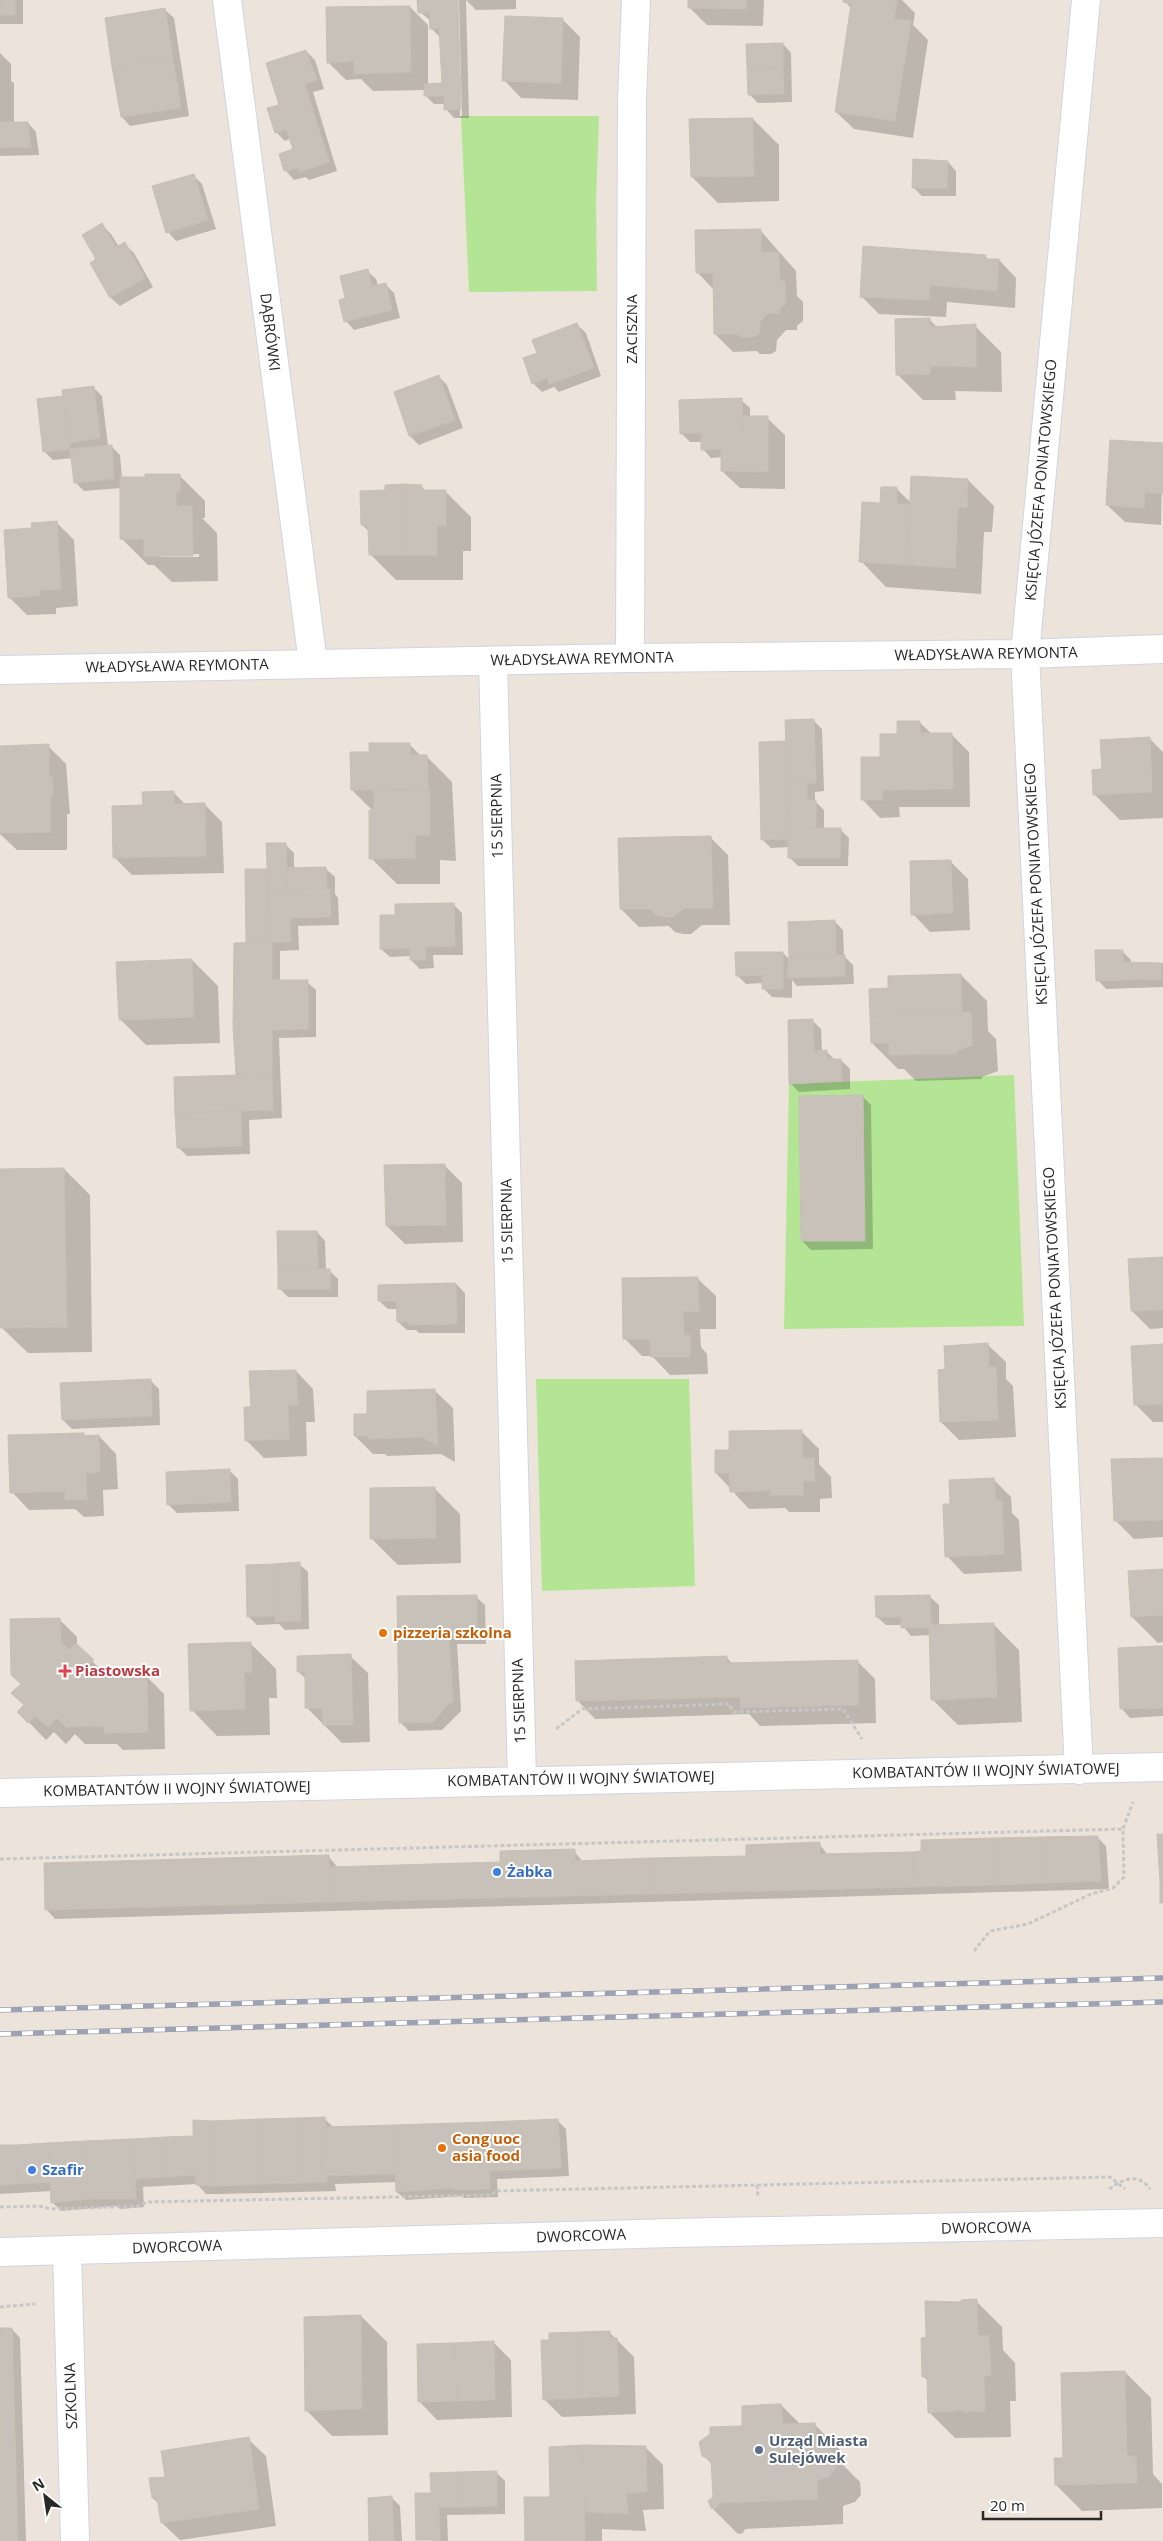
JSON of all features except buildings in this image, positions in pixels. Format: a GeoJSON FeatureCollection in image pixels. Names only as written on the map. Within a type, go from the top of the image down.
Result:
{"type":"FeatureCollection","features":[{"type":"Feature","properties":{"kind":"street","name":"DĄBRÓWKI"},"geometry":{"type":"LineString","coordinates":[[227,0],[313,664]]}},
{"type":"Feature","properties":{"kind":"street","name":"ZACISZNA"},"geometry":{"type":"LineString","coordinates":[[630,658],[632,98],[636,0]]}},
{"type":"Feature","properties":{"kind":"street","name":"KSIĘCIA JÓZEFA PONIATOWSKIEGO"},"geometry":{"type":"LineString","coordinates":[[1078,1770],[1025,654],[1086,0]]}},
{"type":"Feature","properties":{"kind":"street","name":"WŁADYSŁAWA REYMONTA"},"geometry":{"type":"LineString","coordinates":[[0,670],[630,658],[1025,654],[1163,649]]}},
{"type":"Feature","properties":{"kind":"street","name":"15 SIERPNIA"},"geometry":{"type":"LineString","coordinates":[[494,661],[521,1767]]}},
{"type":"Feature","properties":{"kind":"street","name":"KOMBATANTÓW II WOJNY ŚWIATOWEJ"},"geometry":{"type":"LineString","coordinates":[[0,1793],[521,1767],[1078,1770],[1154,1768]]}},
{"type":"Feature","properties":{"kind":"street","name":"DWORCOWA"},"geometry":{"type":"LineString","coordinates":[[0,2252],[741,2232],[1163,2223]]}},
{"type":"Feature","properties":{"kind":"street","name":"SZKOLNA"},"geometry":{"type":"LineString","coordinates":[[66,2250],[75,2541]]}},
{"type":"Feature","properties":{"kind":"path"},"geometry":{"type":"LineString","coordinates":[[521,1767],[582,1709],[730,1704],[734,1712],[843,1709],[866,1744]]}},
{"type":"Feature","properties":{"kind":"path"},"geometry":{"type":"LineString","coordinates":[[974,1951],[990,1931],[1028,1924],[1091,1894],[1113,1888],[1124,1877],[1123,1829],[1154,1768]]}},
{"type":"Feature","properties":{"kind":"path"},"geometry":{"type":"LineString","coordinates":[[0,1859],[1123,1829]]}},
{"type":"Feature","properties":{"kind":"path"},"geometry":{"type":"LineString","coordinates":[[0,2207],[40,2206],[51,2209],[139,2206],[147,2202],[389,2196],[394,2199],[492,2195],[495,2191],[1110,2177],[1119,2182],[1130,2194]]}},
{"type":"Feature","properties":{"kind":"green space"},"geometry":{"type":"Polygon","coordinates":[[[461,116],[599,116],[596,201],[597,291],[469,292],[461,116]]]}},
{"type":"Feature","properties":{"kind":"green space"},"geometry":{"type":"Polygon","coordinates":[[[1014,1075],[1024,1326],[784,1329],[789,1084],[1014,1075]]]}},
{"type":"Feature","properties":{"kind":"green space"},"geometry":{"type":"Polygon","coordinates":[[[536,1379],[689,1379],[695,1586],[542,1591],[536,1379]]]}},
{"type":"Feature","properties":{"kind":"railway"},"geometry":{"type":"LineString","coordinates":[[0,2010],[1163,1978]]}},
{"type":"Feature","properties":{"kind":"railway"},"geometry":{"type":"LineString","coordinates":[[0,2034],[1163,2002]]}},
{"type":"Feature","properties":{"kind":"place","name":"pizzeria szkolna"},"geometry":{"type":"Point","coordinates":[383,1633]}},
{"type":"Feature","properties":{"kind":"place","name":"Piastowska"},"geometry":{"type":"Point","coordinates":[65,1671]}},
{"type":"Feature","properties":{"kind":"place","name":"Żabka"},"geometry":{"type":"Point","coordinates":[497,1872]}},
{"type":"Feature","properties":{"kind":"place","name":"Cong uoc asia food"},"geometry":{"type":"Point","coordinates":[442,2148]}},
{"type":"Feature","properties":{"kind":"place","name":"Szafir"},"geometry":{"type":"Point","coordinates":[32,2170]}},
{"type":"Feature","properties":{"kind":"place","name":"Urząd Miasta Sulejówek"},"geometry":{"type":"Point","coordinates":[759,2450]}}]}
